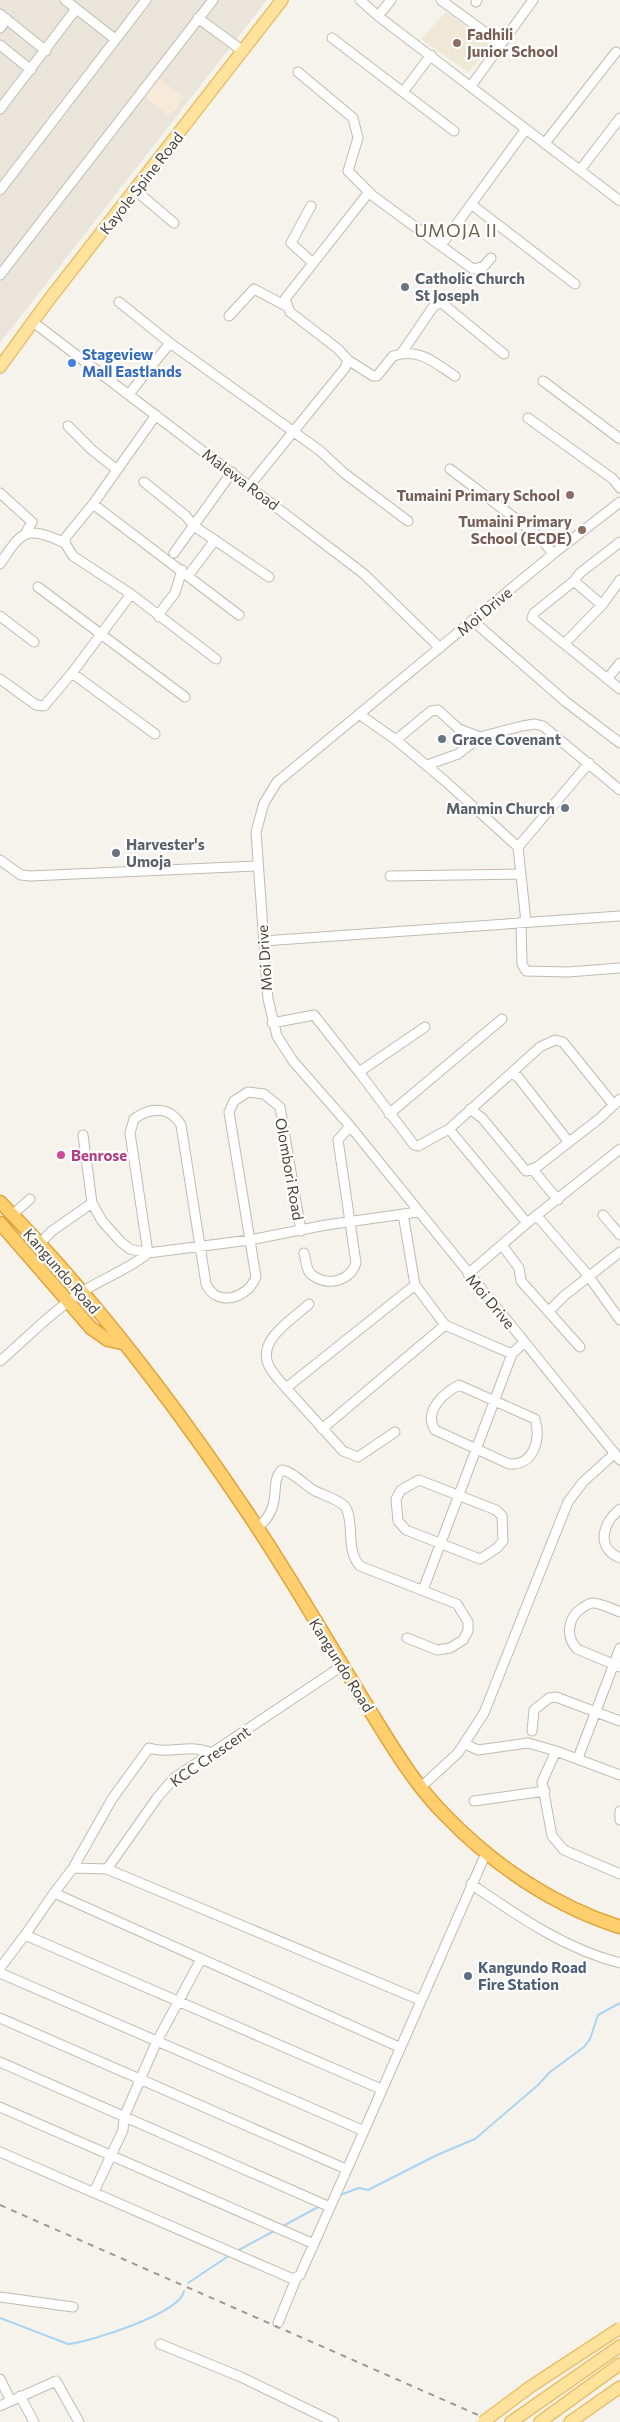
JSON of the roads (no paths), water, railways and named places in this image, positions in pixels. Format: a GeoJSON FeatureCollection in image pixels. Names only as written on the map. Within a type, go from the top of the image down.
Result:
{"type":"FeatureCollection","features":[{"type":"Feature","properties":{"kind":"highway","name":"Kangundo Road"},"geometry":{"type":"LineString","coordinates":[[0,1202],[40,1243],[81,1292],[204,1451],[257,1528],[406,1768],[444,1814],[486,1852],[518,1876],[558,1901],[620,1927]]}},
{"type":"Feature","properties":{"kind":"highway","name":"Kangundo Road"},"geometry":{"type":"LineString","coordinates":[[0,1223],[100,1335],[108,1340],[122,1343]]}},
{"type":"Feature","properties":{"kind":"main road","name":"Kayole Spine Road"},"geometry":{"type":"LineString","coordinates":[[0,367],[282,0]]}},
{"type":"Feature","properties":{"kind":"main road"},"geometry":{"type":"LineString","coordinates":[[18,1243],[29,1232]]}},
{"type":"Feature","properties":{"kind":"main road"},"geometry":{"type":"LineString","coordinates":[[483,2422],[530,2387],[620,2328]]}},
{"type":"Feature","properties":{"kind":"main road"},"geometry":{"type":"LineString","coordinates":[[511,2422],[620,2346]]}},
{"type":"Feature","properties":{"kind":"main road"},"geometry":{"type":"LineString","coordinates":[[540,2422],[620,2364]]}},
{"type":"Feature","properties":{"kind":"main road"},"geometry":{"type":"LineString","coordinates":[[570,2422],[620,2387]]}},
{"type":"Feature","properties":{"kind":"street"},"geometry":{"type":"LineString","coordinates":[[65,0],[116,39]]}},
{"type":"Feature","properties":{"kind":"street"},"geometry":{"type":"LineString","coordinates":[[0,190],[146,0]]}},
{"type":"Feature","properties":{"kind":"street"},"geometry":{"type":"LineString","coordinates":[[0,275],[213,0]]}},
{"type":"Feature","properties":{"kind":"street"},"geometry":{"type":"LineString","coordinates":[[360,0],[378,16],[620,201]]}},
{"type":"Feature","properties":{"kind":"street"},"geometry":{"type":"LineString","coordinates":[[378,16],[391,0]]}},
{"type":"Feature","properties":{"kind":"street"},"geometry":{"type":"LineString","coordinates":[[441,0],[501,44]]}},
{"type":"Feature","properties":{"kind":"street"},"geometry":{"type":"LineString","coordinates":[[471,86],[534,0]]}},
{"type":"Feature","properties":{"kind":"street"},"geometry":{"type":"LineString","coordinates":[[0,109],[46,51],[76,9]]}},
{"type":"Feature","properties":{"kind":"street"},"geometry":{"type":"LineString","coordinates":[[0,28],[3,17],[46,51]]}},
{"type":"Feature","properties":{"kind":"street"},"geometry":{"type":"LineString","coordinates":[[198,18],[243,51]]}},
{"type":"Feature","properties":{"kind":"street"},"geometry":{"type":"LineString","coordinates":[[332,38],[454,131]]}},
{"type":"Feature","properties":{"kind":"street"},"geometry":{"type":"LineString","coordinates":[[0,45],[31,70]]}},
{"type":"Feature","properties":{"kind":"street"},"geometry":{"type":"LineString","coordinates":[[545,143],[616,52]]}},
{"type":"Feature","properties":{"kind":"street"},"geometry":{"type":"LineString","coordinates":[[403,92],[431,55]]}},
{"type":"Feature","properties":{"kind":"street"},"geometry":{"type":"LineString","coordinates":[[298,72],[353,118],[358,138],[348,171],[369,192],[473,269],[483,267],[491,258]]}},
{"type":"Feature","properties":{"kind":"street"},"geometry":{"type":"LineString","coordinates":[[580,170],[620,118]]}},
{"type":"Feature","properties":{"kind":"street"},"geometry":{"type":"LineString","coordinates":[[437,242],[445,240],[526,128]]}},
{"type":"Feature","properties":{"kind":"street"},"geometry":{"type":"LineString","coordinates":[[135,190],[174,223]]}},
{"type":"Feature","properties":{"kind":"street"},"geometry":{"type":"LineString","coordinates":[[369,192],[285,299],[286,306],[290,312],[338,349],[348,360],[375,377],[393,356],[401,354],[424,355],[455,376]]}},
{"type":"Feature","properties":{"kind":"street"},"geometry":{"type":"LineString","coordinates":[[471,204],[575,284]]}},
{"type":"Feature","properties":{"kind":"street"},"geometry":{"type":"LineString","coordinates":[[310,206],[291,243],[313,263]]}},
{"type":"Feature","properties":{"kind":"street"},"geometry":{"type":"LineString","coordinates":[[229,316],[254,289],[286,306]]}},
{"type":"Feature","properties":{"kind":"street"},"geometry":{"type":"LineString","coordinates":[[120,302],[170,343],[319,450],[344,473],[408,521]]}},
{"type":"Feature","properties":{"kind":"street"},"geometry":{"type":"LineString","coordinates":[[401,354],[433,307],[440,303],[444,304],[504,354]]}},
{"type":"Feature","properties":{"kind":"street","name":"Malewa Road"},"geometry":{"type":"LineString","coordinates":[[34,322],[379,586],[440,648]]}},
{"type":"Feature","properties":{"kind":"street"},"geometry":{"type":"LineString","coordinates":[[129,394],[170,343]]}},
{"type":"Feature","properties":{"kind":"street"},"geometry":{"type":"LineString","coordinates":[[250,486],[345,368],[348,360]]}},
{"type":"Feature","properties":{"kind":"street"},"geometry":{"type":"LineString","coordinates":[[543,381],[620,439]]}},
{"type":"Feature","properties":{"kind":"street"},"geometry":{"type":"LineString","coordinates":[[65,543],[66,537],[93,504],[156,415]]}},
{"type":"Feature","properties":{"kind":"street"},"geometry":{"type":"LineString","coordinates":[[528,418],[614,479],[620,488]]}},
{"type":"Feature","properties":{"kind":"street"},"geometry":{"type":"LineString","coordinates":[[68,426],[116,470]]}},
{"type":"Feature","properties":{"kind":"street"},"geometry":{"type":"LineString","coordinates":[[450,468],[540,537],[553,554]]}},
{"type":"Feature","properties":{"kind":"street"},"geometry":{"type":"LineString","coordinates":[[174,554],[232,472]]}},
{"type":"Feature","properties":{"kind":"street"},"geometry":{"type":"LineString","coordinates":[[144,482],[186,516],[194,526],[269,577]]}},
{"type":"Feature","properties":{"kind":"street"},"geometry":{"type":"LineString","coordinates":[[0,493],[32,522],[25,534],[15,541],[1,559]]}},
{"type":"Feature","properties":{"kind":"street","name":"Moi Drive"},"geometry":{"type":"LineString","coordinates":[[617,1456],[350,1126],[284,1049],[272,1023],[268,1000],[256,832],[259,817],[271,790],[277,782],[472,620],[620,502]]}},
{"type":"Feature","properties":{"kind":"street"},"geometry":{"type":"LineString","coordinates":[[93,504],[118,525],[239,615]]}},
{"type":"Feature","properties":{"kind":"street"},"geometry":{"type":"LineString","coordinates":[[25,534],[40,533],[65,543],[73,556],[131,594],[216,659]]}},
{"type":"Feature","properties":{"kind":"street"},"geometry":{"type":"LineString","coordinates":[[159,617],[158,614],[175,593],[185,573],[215,540]]}},
{"type":"Feature","properties":{"kind":"street"},"geometry":{"type":"LineString","coordinates":[[620,542],[580,573],[574,581],[552,598],[532,618],[620,689]]}},
{"type":"Feature","properties":{"kind":"street"},"geometry":{"type":"LineString","coordinates":[[565,643],[602,605],[620,580]]}},
{"type":"Feature","properties":{"kind":"street"},"geometry":{"type":"LineString","coordinates":[[574,581],[602,605]]}},
{"type":"Feature","properties":{"kind":"street"},"geometry":{"type":"LineString","coordinates":[[38,587],[185,697]]}},
{"type":"Feature","properties":{"kind":"street"},"geometry":{"type":"LineString","coordinates":[[0,679],[36,705],[44,706],[102,635],[131,594]]}},
{"type":"Feature","properties":{"kind":"street"},"geometry":{"type":"LineString","coordinates":[[0,616],[34,642]]}},
{"type":"Feature","properties":{"kind":"street"},"geometry":{"type":"LineString","coordinates":[[472,620],[566,702],[620,742]]}},
{"type":"Feature","properties":{"kind":"street"},"geometry":{"type":"LineString","coordinates":[[608,678],[620,663]]}},
{"type":"Feature","properties":{"kind":"street"},"geometry":{"type":"LineString","coordinates":[[72,673],[155,734]]}},
{"type":"Feature","properties":{"kind":"street"},"geometry":{"type":"LineString","coordinates":[[396,740],[431,711],[438,710],[460,729],[480,738]]}},
{"type":"Feature","properties":{"kind":"street"},"geometry":{"type":"LineString","coordinates":[[359,714],[396,740],[426,765],[518,847],[523,922],[522,964],[526,972],[568,972],[620,968]]}},
{"type":"Feature","properties":{"kind":"street"},"geometry":{"type":"LineString","coordinates":[[426,765],[458,754],[480,738],[535,724],[543,726],[620,790]]}},
{"type":"Feature","properties":{"kind":"street"},"geometry":{"type":"LineString","coordinates":[[518,847],[588,763]]}},
{"type":"Feature","properties":{"kind":"street"},"geometry":{"type":"LineString","coordinates":[[0,860],[21,874],[30,876],[257,866]]}},
{"type":"Feature","properties":{"kind":"street"},"geometry":{"type":"LineString","coordinates":[[390,876],[521,874]]}},
{"type":"Feature","properties":{"kind":"street"},"geometry":{"type":"LineString","coordinates":[[263,941],[620,916]]}},
{"type":"Feature","properties":{"kind":"street"},"geometry":{"type":"LineString","coordinates":[[272,1023],[314,1015],[389,1114],[414,1145],[418,1146],[449,1129],[470,1109],[540,1046],[559,1040],[617,1102],[600,1118],[533,1170],[526,1171],[482,1118],[470,1109]]}},
{"type":"Feature","properties":{"kind":"street"},"geometry":{"type":"LineString","coordinates":[[389,1114],[502,1019]]}},
{"type":"Feature","properties":{"kind":"street"},"geometry":{"type":"LineString","coordinates":[[359,1072],[425,1027]]}},
{"type":"Feature","properties":{"kind":"street"},"geometry":{"type":"LineString","coordinates":[[511,1073],[518,1077],[568,1141]]}},
{"type":"Feature","properties":{"kind":"street","name":"Olombori Road"},"geometry":{"type":"LineString","coordinates":[[250,1240],[229,1112],[234,1101],[248,1092],[264,1094],[280,1107],[301,1231]]}},
{"type":"Feature","properties":{"kind":"street"},"geometry":{"type":"LineString","coordinates":[[148,1253],[130,1133],[134,1119],[149,1110],[162,1110],[170,1114],[181,1125],[206,1284],[210,1292],[222,1299],[230,1299],[247,1289],[256,1277],[250,1240]]}},
{"type":"Feature","properties":{"kind":"street"},"geometry":{"type":"LineString","coordinates":[[304,1253],[308,1270],[312,1275],[326,1281],[335,1282],[352,1273],[356,1263],[338,1140],[350,1126]]}},
{"type":"Feature","properties":{"kind":"street"},"geometry":{"type":"LineString","coordinates":[[449,1129],[527,1223]]}},
{"type":"Feature","properties":{"kind":"street"},"geometry":{"type":"LineString","coordinates":[[82,1135],[92,1203],[102,1221],[130,1249],[148,1253],[200,1248],[326,1225],[351,1223],[418,1212]]}},
{"type":"Feature","properties":{"kind":"street"},"geometry":{"type":"LineString","coordinates":[[468,1274],[527,1223],[620,1149]]}},
{"type":"Feature","properties":{"kind":"street"},"geometry":{"type":"LineString","coordinates":[[533,1170],[558,1200]]}},
{"type":"Feature","properties":{"kind":"street"},"geometry":{"type":"LineString","coordinates":[[12,1215],[30,1198]]}},
{"type":"Feature","properties":{"kind":"street"},"geometry":{"type":"LineString","coordinates":[[40,1243],[60,1225],[92,1203]]}},
{"type":"Feature","properties":{"kind":"street"},"geometry":{"type":"LineString","coordinates":[[403,1214],[415,1285],[444,1325],[512,1354]]}},
{"type":"Feature","properties":{"kind":"street"},"geometry":{"type":"LineString","coordinates":[[603,1214],[620,1235]]}},
{"type":"Feature","properties":{"kind":"street"},"geometry":{"type":"LineString","coordinates":[[537,1216],[588,1277],[620,1320]]}},
{"type":"Feature","properties":{"kind":"street"},"geometry":{"type":"LineString","coordinates":[[502,1245],[519,1268],[521,1282],[580,1347]]}},
{"type":"Feature","properties":{"kind":"street"},"geometry":{"type":"LineString","coordinates":[[548,1311],[620,1252]]}},
{"type":"Feature","properties":{"kind":"street"},"geometry":{"type":"LineString","coordinates":[[0,1362],[68,1301],[109,1275],[129,1268],[148,1253]]}},
{"type":"Feature","properties":{"kind":"street"},"geometry":{"type":"LineString","coordinates":[[286,1388],[415,1285]]}},
{"type":"Feature","properties":{"kind":"street"},"geometry":{"type":"LineString","coordinates":[[309,1304],[270,1340],[266,1349],[268,1364],[322,1429],[343,1451],[353,1457],[358,1457],[395,1432]]}},
{"type":"Feature","properties":{"kind":"street"},"geometry":{"type":"LineString","coordinates":[[322,1429],[444,1325]]}},
{"type":"Feature","properties":{"kind":"street"},"geometry":{"type":"LineString","coordinates":[[423,1590],[496,1402],[512,1354],[524,1342]]}},
{"type":"Feature","properties":{"kind":"street"},"geometry":{"type":"LineString","coordinates":[[459,1385],[535,1420],[538,1432],[537,1446],[531,1454],[517,1464],[509,1464],[478,1448],[434,1430],[431,1419],[436,1403],[459,1385]]}},
{"type":"Feature","properties":{"kind":"street"},"geometry":{"type":"LineString","coordinates":[[421,1787],[446,1766],[465,1744],[484,1713],[568,1502],[582,1482],[617,1456]]}},
{"type":"Feature","properties":{"kind":"street"},"geometry":{"type":"LineString","coordinates":[[257,1528],[267,1520],[272,1511],[277,1476],[280,1471],[285,1470],[312,1489],[346,1508],[355,1561],[360,1566],[457,1604],[468,1622],[468,1631],[463,1640],[450,1648],[437,1650],[407,1638]]}},
{"type":"Feature","properties":{"kind":"street"},"geometry":{"type":"LineString","coordinates":[[419,1480],[496,1510],[502,1516],[503,1541],[498,1548],[480,1560],[442,1544],[406,1530],[401,1526],[395,1508],[396,1498],[401,1490],[419,1480]]}},
{"type":"Feature","properties":{"kind":"street"},"geometry":{"type":"LineString","coordinates":[[620,1509],[606,1523],[604,1532],[606,1545],[610,1552],[620,1558]]}},
{"type":"Feature","properties":{"kind":"street"},"geometry":{"type":"LineString","coordinates":[[617,1666],[577,1649],[573,1645],[569,1634],[569,1621],[576,1612],[594,1603],[620,1612]]}},
{"type":"Feature","properties":{"kind":"street"},"geometry":{"type":"LineString","coordinates":[[578,1758],[596,1711],[617,1666],[620,1648]]}},
{"type":"Feature","properties":{"kind":"street","name":"KCC Crescent"},"geometry":{"type":"LineString","coordinates":[[107,1869],[168,1784],[211,1753],[342,1666]]}},
{"type":"Feature","properties":{"kind":"street"},"geometry":{"type":"LineString","coordinates":[[532,1730],[534,1710],[549,1698],[556,1697],[620,1721]]}},
{"type":"Feature","properties":{"kind":"street"},"geometry":{"type":"LineString","coordinates":[[465,1744],[478,1750],[528,1743],[578,1758],[620,1775]]}},
{"type":"Feature","properties":{"kind":"street"},"geometry":{"type":"LineString","coordinates":[[0,1968],[26,1935],[73,1868],[112,1798],[149,1748],[167,1752],[203,1749],[211,1753]]}},
{"type":"Feature","properties":{"kind":"street"},"geometry":{"type":"LineString","coordinates":[[556,1751],[542,1782],[552,1836],[564,1850],[620,1874]]}},
{"type":"Feature","properties":{"kind":"street"},"geometry":{"type":"LineString","coordinates":[[474,1801],[545,1791]]}},
{"type":"Feature","properties":{"kind":"street"},"geometry":{"type":"LineString","coordinates":[[620,1811],[620,1820]]}},
{"type":"Feature","properties":{"kind":"street"},"geometry":{"type":"LineString","coordinates":[[278,2322],[486,1852]]}},
{"type":"Feature","properties":{"kind":"street"},"geometry":{"type":"LineString","coordinates":[[73,1868],[107,1869],[420,2000]]}},
{"type":"Feature","properties":{"kind":"street"},"geometry":{"type":"LineString","coordinates":[[471,1884],[521,1918],[565,1943],[601,1958],[620,1963]]}},
{"type":"Feature","properties":{"kind":"street"},"geometry":{"type":"LineString","coordinates":[[54,1893],[400,2047]]}},
{"type":"Feature","properties":{"kind":"street"},"geometry":{"type":"LineString","coordinates":[[26,1935],[381,2089]]}},
{"type":"Feature","properties":{"kind":"street"},"geometry":{"type":"LineString","coordinates":[[94,2192],[123,2130],[124,2117],[156,2042],[201,1959]]}},
{"type":"Feature","properties":{"kind":"street"},"geometry":{"type":"LineString","coordinates":[[0,1974],[364,2130]]}},
{"type":"Feature","properties":{"kind":"street"},"geometry":{"type":"LineString","coordinates":[[0,2018],[346,2169]]}},
{"type":"Feature","properties":{"kind":"street"},"geometry":{"type":"LineString","coordinates":[[0,2062],[330,2207]]}},
{"type":"Feature","properties":{"kind":"street"},"geometry":{"type":"LineString","coordinates":[[0,2107],[314,2244]]}},
{"type":"Feature","properties":{"kind":"street"},"geometry":{"type":"LineString","coordinates":[[0,2152],[288,2278],[296,2278]]}},
{"type":"Feature","properties":{"kind":"street"},"geometry":{"type":"LineString","coordinates":[[0,2297],[73,2307]]}},
{"type":"Feature","properties":{"kind":"street"},"geometry":{"type":"LineString","coordinates":[[160,2344],[241,2377],[334,2422]]}},
{"type":"Feature","properties":{"kind":"street"},"geometry":{"type":"LineString","coordinates":[[0,2379],[11,2401]]}},
{"type":"Feature","properties":{"kind":"street"},"geometry":{"type":"LineString","coordinates":[[0,2406],[56,2381],[79,2422]]}},
{"type":"Feature","properties":{"kind":"street"},"geometry":{"type":"LineString","coordinates":[[20,2396],[34,2422]]}},
{"type":"Feature","properties":{"kind":"waterway"},"geometry":{"type":"LineString","coordinates":[[340,2195],[359,2188],[368,2190],[437,2155],[475,2139],[538,2085],[550,2072],[584,2047],[590,2039],[598,2015],[620,2003]]}},
{"type":"Feature","properties":{"kind":"waterway"},"geometry":{"type":"LineString","coordinates":[[283,2226],[320,2206]]}},
{"type":"Feature","properties":{"kind":"waterway"},"geometry":{"type":"LineString","coordinates":[[237,2251],[274,2231]]}},
{"type":"Feature","properties":{"kind":"waterway"},"geometry":{"type":"LineString","coordinates":[[188,2283],[230,2255]]}},
{"type":"Feature","properties":{"kind":"waterway"},"geometry":{"type":"LineString","coordinates":[[0,2318],[68,2344],[114,2332],[152,2317],[179,2300],[184,2291]]}},
{"type":"Feature","properties":{"kind":"railway"},"geometry":{"type":"LineString","coordinates":[[0,2205],[494,2422]]}},
{"type":"Feature","properties":{"kind":"place","name":"Fadhili Junior School"},"geometry":{"type":"Point","coordinates":[457,43]}},
{"type":"Feature","properties":{"kind":"place","name":"Catholic Church St Joseph"},"geometry":{"type":"Point","coordinates":[405,287]}},
{"type":"Feature","properties":{"kind":"place","name":"Stageview Mall Eastlands"},"geometry":{"type":"Point","coordinates":[72,363]}},
{"type":"Feature","properties":{"kind":"place","name":"Tumaini Primary School"},"geometry":{"type":"Point","coordinates":[570,495]}},
{"type":"Feature","properties":{"kind":"place","name":"Tumaini Primary School (ECDE)"},"geometry":{"type":"Point","coordinates":[582,530]}},
{"type":"Feature","properties":{"kind":"place","name":"Grace Covenant"},"geometry":{"type":"Point","coordinates":[442,739]}},
{"type":"Feature","properties":{"kind":"place","name":"Manmin Church"},"geometry":{"type":"Point","coordinates":[565,808]}},
{"type":"Feature","properties":{"kind":"place","name":"Harvester's Umoja"},"geometry":{"type":"Point","coordinates":[116,853]}},
{"type":"Feature","properties":{"kind":"place","name":"Benrose"},"geometry":{"type":"Point","coordinates":[61,1155]}},
{"type":"Feature","properties":{"kind":"place","name":"Kangundo Road Fire Station"},"geometry":{"type":"Point","coordinates":[468,1976]}},
{"type":"Feature","properties":{"kind":"district","name":"UMOJA II"},"geometry":{"type":"Point","coordinates":[456,230]}}]}
